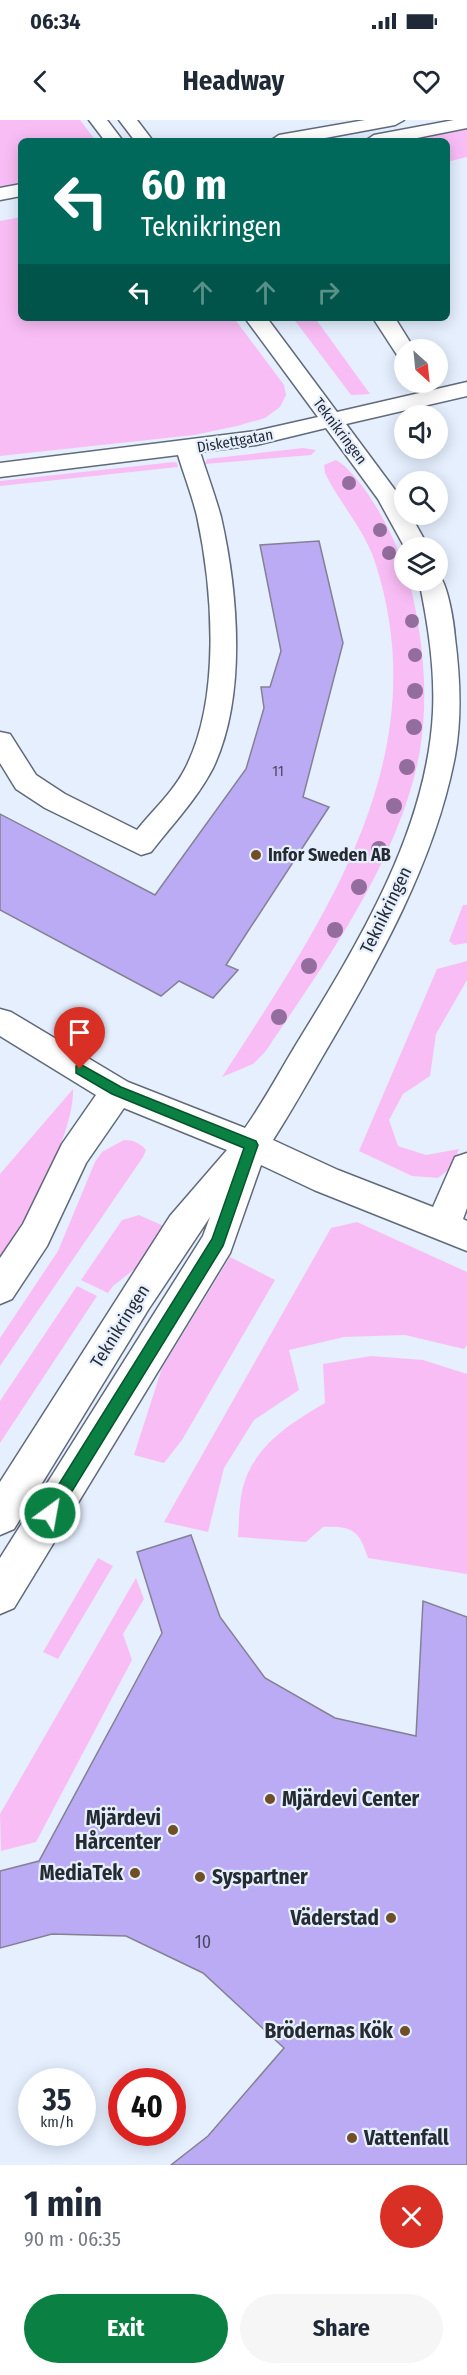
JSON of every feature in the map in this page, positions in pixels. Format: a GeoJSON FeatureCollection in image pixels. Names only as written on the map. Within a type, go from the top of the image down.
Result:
{"type":"FeatureCollection","features":[{"type":"Feature","properties":{"kind":"street"},"geometry":{"type":"LineString","coordinates":[[98,120],[112,138]]}},
{"type":"Feature","properties":{"kind":"street"},"geometry":{"type":"LineString","coordinates":[[128,120],[142,138]]}},
{"type":"Feature","properties":{"kind":"street"},"geometry":{"type":"LineString","coordinates":[[296,138],[395,120]]}},
{"type":"Feature","properties":{"kind":"street"},"geometry":{"type":"LineString","coordinates":[[390,138],[467,123]]}},
{"type":"Feature","properties":{"kind":"street"},"geometry":{"type":"LineString","coordinates":[[0,194],[18,191]]}},
{"type":"Feature","properties":{"kind":"street"},"geometry":{"type":"LineString","coordinates":[[0,213],[18,210]]}},
{"type":"Feature","properties":{"kind":"street","name":"Teknikringen"},"geometry":{"type":"LineString","coordinates":[[258,321],[389,498],[411,537]]}},
{"type":"Feature","properties":{"kind":"street"},"geometry":{"type":"LineString","coordinates":[[386,321],[398,339]]}},
{"type":"Feature","properties":{"kind":"street","name":"Diskettgatan"},"geometry":{"type":"LineString","coordinates":[[448,389],[467,389]]}},
{"type":"Feature","properties":{"kind":"street","name":"Diskettgatan"},"geometry":{"type":"LineString","coordinates":[[0,470],[188,449],[256,438],[332,421],[424,393]]}},
{"type":"Feature","properties":{"kind":"street"},"geometry":{"type":"LineString","coordinates":[[0,741],[27,782],[63,806],[141,845],[191,780],[206,750],[217,698],[221,658],[221,607],[219,574],[209,520],[188,449]]}},
{"type":"Feature","properties":{"kind":"street","name":"Teknikringen"},"geometry":{"type":"LineString","coordinates":[[0,1516],[184,1224],[251,1145],[346,990],[405,873],[428,816],[442,760],[447,713],[447,669],[442,621],[434,591]]}},
{"type":"Feature","properties":{"kind":"street"},"geometry":{"type":"LineString","coordinates":[[0,1021],[117,1090],[251,1145],[326,1180],[455,1230],[467,1167]]}},
{"type":"Feature","properties":{"kind":"street"},"geometry":{"type":"LineString","coordinates":[[0,1288],[36,1235],[74,1154],[117,1090]]}},
{"type":"Feature","properties":{"kind":"street","name":"Teknikringen"},"geometry":{"type":"LineString","coordinates":[[0,1594],[218,1242],[251,1145]]}},
{"type":"Feature","properties":{"kind":"shaded area"},"geometry":{"type":"Polygon","coordinates":[[[0,120],[80,120],[94,138],[18,138],[18,185],[0,188],[0,120]]]}},
{"type":"Feature","properties":{"kind":"shaded area"},"geometry":{"type":"Polygon","coordinates":[[[467,128],[467,157],[450,161],[450,138],[418,138],[467,128]]]}},
{"type":"Feature","properties":{"kind":"shaded area"},"geometry":{"type":"Polygon","coordinates":[[[18,218],[18,321],[236,321],[284,385],[286,395],[280,407],[265,418],[194,435],[0,456],[0,221],[18,218]]]}},
{"type":"Feature","properties":{"kind":"shaded area"},"geometry":{"type":"Polygon","coordinates":[[[295,321],[317,321],[370,394],[351,395],[295,321]]]}},
{"type":"Feature","properties":{"kind":"shaded area"},"geometry":{"type":"Polygon","coordinates":[[[303,448],[316,450],[311,455],[205,464],[207,459],[303,448]]]}},
{"type":"Feature","properties":{"kind":"shaded area"},"geometry":{"type":"Polygon","coordinates":[[[336,460],[347,468],[370,497],[394,542],[394,591],[411,591],[423,667],[424,708],[420,750],[410,790],[396,830],[378,870],[335,946],[265,1052],[253,1064],[222,1077],[298,957],[332,896],[361,833],[382,768],[392,701],[391,631],[374,559],[325,473],[324,465],[336,460]]]}},
{"type":"Feature","properties":{"kind":"shaded area"},"geometry":{"type":"Polygon","coordinates":[[[174,462],[178,467],[0,486],[0,481],[174,462]]]}},
{"type":"Feature","properties":{"kind":"shaded area"},"geometry":{"type":"Polygon","coordinates":[[[463,905],[467,905],[467,943],[454,945],[449,941],[463,905]]]}},
{"type":"Feature","properties":{"kind":"shaded area"},"geometry":{"type":"Polygon","coordinates":[[[467,961],[467,980],[436,1034],[430,1076],[403,1094],[389,1120],[398,1146],[426,1155],[459,1149],[452,1167],[438,1178],[412,1176],[359,1151],[437,969],[467,961]]]}},
{"type":"Feature","properties":{"kind":"shaded area"},"geometry":{"type":"Polygon","coordinates":[[[73,1089],[66,1130],[58,1152],[4,1256],[0,1256],[0,1174],[73,1089]]]}},
{"type":"Feature","properties":{"kind":"shaded area"},"geometry":{"type":"Polygon","coordinates":[[[124,1140],[136,1142],[144,1148],[146,1150],[143,1157],[0,1366],[0,1338],[58,1251],[95,1162],[102,1152],[124,1140]]]}},
{"type":"Feature","properties":{"kind":"shaded area"},"geometry":{"type":"Polygon","coordinates":[[[139,1215],[166,1227],[141,1264],[113,1286],[108,1293],[81,1280],[122,1220],[139,1215]]]}},
{"type":"Feature","properties":{"kind":"shaded area"},"geometry":{"type":"Polygon","coordinates":[[[357,1222],[467,1272],[467,1345],[464,1349],[405,1335],[344,1337],[289,1350],[299,1390],[254,1420],[224,1468],[208,1532],[164,1522],[331,1228],[357,1222]]]}},
{"type":"Feature","properties":{"kind":"shaded area"},"geometry":{"type":"Polygon","coordinates":[[[230,1257],[275,1280],[182,1440],[164,1463],[134,1455],[162,1368],[230,1257]]]}},
{"type":"Feature","properties":{"kind":"shaded area"},"geometry":{"type":"Polygon","coordinates":[[[77,1286],[97,1296],[0,1443],[0,1401],[77,1286]]]}},
{"type":"Feature","properties":{"kind":"shaded area"},"geometry":{"type":"Polygon","coordinates":[[[371,1356],[423,1360],[467,1374],[467,1574],[368,1558],[357,1536],[341,1527],[323,1527],[306,1542],[238,1537],[241,1497],[247,1475],[263,1449],[274,1438],[298,1419],[325,1403],[323,1364],[371,1356]]]}},
{"type":"Feature","properties":{"kind":"shaded area"},"geometry":{"type":"Polygon","coordinates":[[[98,1558],[113,1566],[58,1659],[43,1652],[98,1558]]]}},
{"type":"Feature","properties":{"kind":"shaded area"},"geometry":{"type":"Polygon","coordinates":[[[136,1578],[144,1599],[123,1634],[132,1660],[36,1842],[1,1851],[0,1814],[136,1578]]]}},
{"type":"Feature","properties":{"kind":"building"},"geometry":{"type":"Polygon","coordinates":[[[319,541],[343,643],[303,797],[329,807],[226,965],[238,970],[213,998],[179,981],[161,996],[0,910],[0,814],[155,895],[246,769],[264,708],[261,687],[270,687],[281,651],[260,545],[319,541]]]}},
{"type":"Feature","properties":{"kind":"building","name":"Mjärdevi Center"},"geometry":{"type":"Polygon","coordinates":[[[191,1535],[220,1617],[265,1678],[335,1718],[416,1736],[423,1601],[467,1617],[467,2165],[171,2165],[208,2136],[284,2048],[203,1973],[126,1936],[52,1934],[0,1948],[0,1871],[39,1861],[162,1633],[137,1552],[191,1535]]]}},
{"type":"Feature","properties":{"kind":"place","name":"Infor Sweden AB"},"geometry":{"type":"Point","coordinates":[256,855]}},
{"type":"Feature","properties":{"kind":"place","name":"Mjärdevi Center"},"geometry":{"type":"Point","coordinates":[270,1799]}},
{"type":"Feature","properties":{"kind":"place","name":"Mjärdevi Hårcenter"},"geometry":{"type":"Point","coordinates":[173,1830]}},
{"type":"Feature","properties":{"kind":"place","name":"MediaTek"},"geometry":{"type":"Point","coordinates":[135,1873]}},
{"type":"Feature","properties":{"kind":"place","name":"Syspartner"},"geometry":{"type":"Point","coordinates":[200,1877]}},
{"type":"Feature","properties":{"kind":"place","name":"Väderstad"},"geometry":{"type":"Point","coordinates":[391,1918]}},
{"type":"Feature","properties":{"kind":"place","name":"Brödernas Kök"},"geometry":{"type":"Point","coordinates":[405,2031]}},
{"type":"Feature","properties":{"kind":"place","name":"Vattenfall"},"geometry":{"type":"Point","coordinates":[352,2138]}},
{"type":"Feature","properties":{"kind":"route"},"geometry":{"type":"LineString","coordinates":[[50,1513],[218,1242],[251,1145],[117,1090],[80,1069]]}}]}
